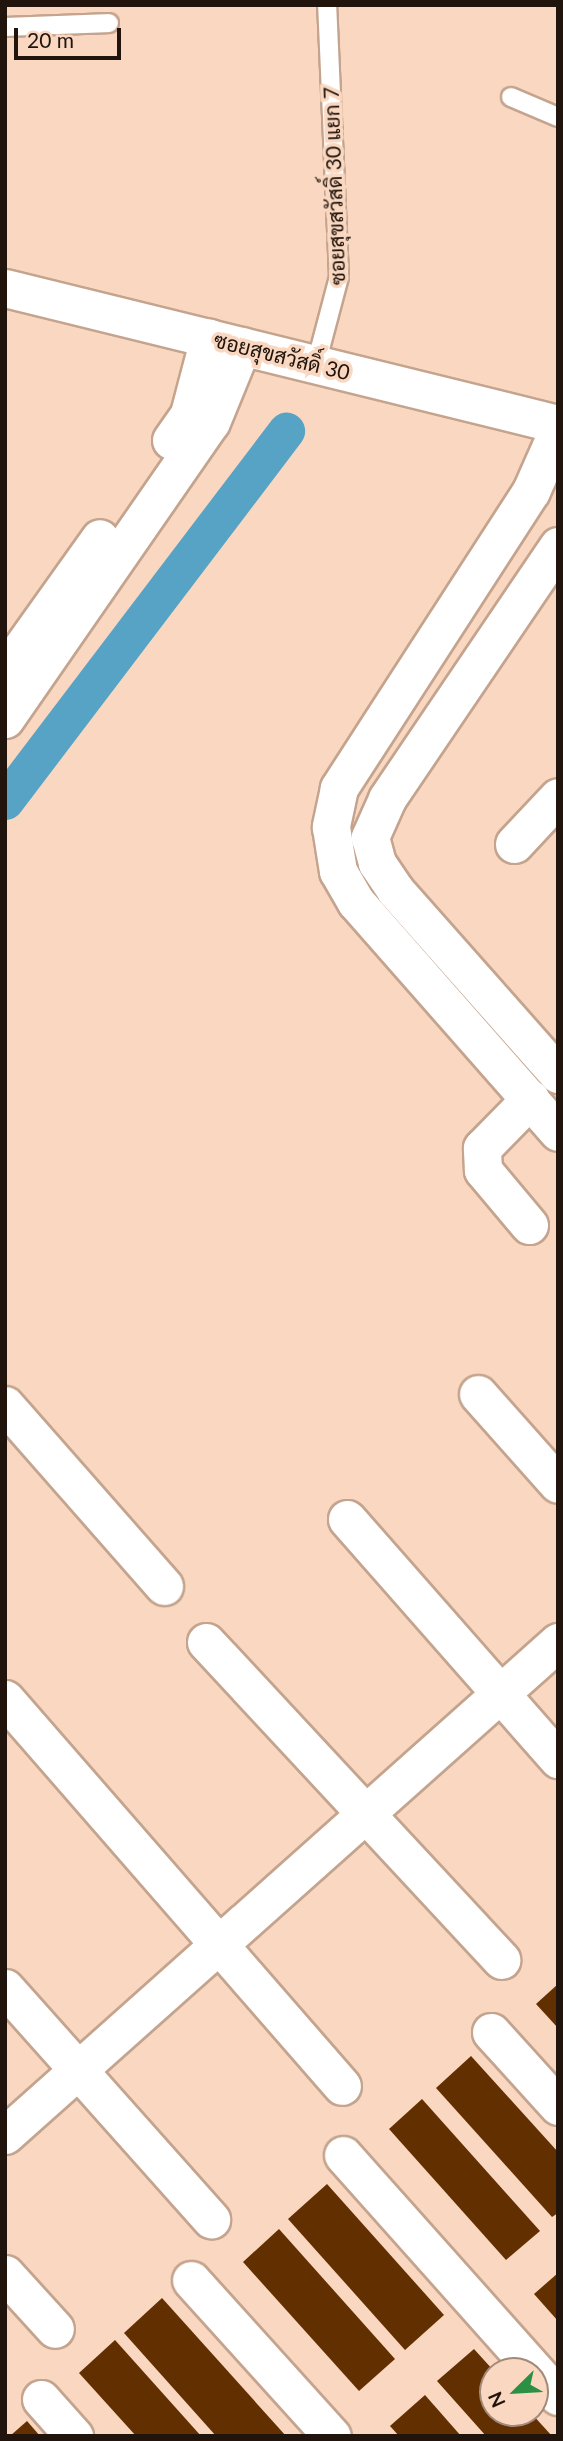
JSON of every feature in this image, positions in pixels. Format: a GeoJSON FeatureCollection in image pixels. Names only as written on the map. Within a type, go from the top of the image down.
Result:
{"type":"FeatureCollection","features":[{"type":"Feature","properties":{"kind":"street","name":"ซอยสุขสวัสดิ์ 30"},"geometry":{"type":"LineString","coordinates":[[5,288],[558,424]]}},
{"type":"Feature","properties":{"kind":"street"},"geometry":{"type":"LineString","coordinates":[[5,671],[190,414],[225,342]]}},
{"type":"Feature","properties":{"kind":"street"},"geometry":{"type":"LineString","coordinates":[[5,719],[211,422],[225,342]]}},
{"type":"Feature","properties":{"kind":"street"},"geometry":{"type":"LineString","coordinates":[[529,1225],[483,1170],[482,1148],[549,1116],[356,902],[338,871],[331,827],[339,788],[547,463],[558,430]]}},
{"type":"Feature","properties":{"kind":"street"},"geometry":{"type":"LineString","coordinates":[[500,538],[553,567],[387,799],[370,837],[377,863],[395,890],[558,1074]]}},
{"type":"Feature","properties":{"kind":"street"},"geometry":{"type":"LineString","coordinates":[[514,844],[558,797]]}},
{"type":"Feature","properties":{"kind":"street"},"geometry":{"type":"LineString","coordinates":[[478,1394],[558,1485]]}},
{"type":"Feature","properties":{"kind":"street"},"geometry":{"type":"LineString","coordinates":[[5,1405],[164,1586]]}},
{"type":"Feature","properties":{"kind":"street"},"geometry":{"type":"LineString","coordinates":[[347,1520],[558,1759]]}},
{"type":"Feature","properties":{"kind":"street"},"geometry":{"type":"LineString","coordinates":[[5,2135],[558,1642]]}},
{"type":"Feature","properties":{"kind":"street"},"geometry":{"type":"LineString","coordinates":[[206,1643],[362,1817],[502,1960]]}},
{"type":"Feature","properties":{"kind":"street"},"geometry":{"type":"LineString","coordinates":[[5,1699],[342,2086]]}},
{"type":"Feature","properties":{"kind":"street"},"geometry":{"type":"LineString","coordinates":[[5,1988],[211,2219]]}},
{"type":"Feature","properties":{"kind":"street"},"geometry":{"type":"LineString","coordinates":[[491,2032],[558,2106]]}},
{"type":"Feature","properties":{"kind":"street"},"geometry":{"type":"LineString","coordinates":[[343,2155],[558,2396]]}},
{"type":"Feature","properties":{"kind":"street"},"geometry":{"type":"LineString","coordinates":[[5,2274],[55,2329]]}},
{"type":"Feature","properties":{"kind":"street"},"geometry":{"type":"LineString","coordinates":[[191,2280],[332,2436]]}},
{"type":"Feature","properties":{"kind":"street"},"geometry":{"type":"LineString","coordinates":[[41,2399],[74,2436]]}},
{"type":"Feature","properties":{"kind":"lane","name":"ซอยสุขสวัสดิ์ 30 แยก 7"},"geometry":{"type":"LineString","coordinates":[[316,364],[339,278],[327,5]]}},
{"type":"Feature","properties":{"kind":"lane"},"geometry":{"type":"LineString","coordinates":[[5,27],[109,23]]}},
{"type":"Feature","properties":{"kind":"lane"},"geometry":{"type":"LineString","coordinates":[[511,97],[558,117]]}},
{"type":"Feature","properties":{"kind":"building"},"geometry":{"type":"Polygon","coordinates":[[[558,1984],[558,2028],[536,2004],[558,1984]]]}},
{"type":"Feature","properties":{"kind":"building"},"geometry":{"type":"Polygon","coordinates":[[[471,2056],[558,2152],[558,2213],[552,2217],[436,2088],[471,2056]]]}},
{"type":"Feature","properties":{"kind":"building"},"geometry":{"type":"Polygon","coordinates":[[[422,2099],[540,2231],[506,2260],[389,2129],[422,2099]]]}},
{"type":"Feature","properties":{"kind":"building"},"geometry":{"type":"Polygon","coordinates":[[[327,2184],[444,2315],[405,2350],[288,2219],[327,2184]]]}},
{"type":"Feature","properties":{"kind":"building"},"geometry":{"type":"Polygon","coordinates":[[[279,2229],[395,2359],[359,2391],[243,2262],[279,2229]]]}},
{"type":"Feature","properties":{"kind":"building"},"geometry":{"type":"Polygon","coordinates":[[[558,2273],[558,2321],[534,2294],[558,2273]]]}},
{"type":"Feature","properties":{"kind":"building"},"geometry":{"type":"Polygon","coordinates":[[[162,2298],[286,2436],[216,2436],[124,2333],[162,2298]]]}},
{"type":"Feature","properties":{"kind":"building"},"geometry":{"type":"Polygon","coordinates":[[[115,2340],[201,2436],[136,2436],[79,2373],[115,2340]]]}},
{"type":"Feature","properties":{"kind":"building"},"geometry":{"type":"Polygon","coordinates":[[[474,2349],[481,2357],[479,2357],[479,2427],[544,2427],[552,2436],[486,2436],[437,2381],[474,2349]]]}},
{"type":"Feature","properties":{"kind":"building"},"geometry":{"type":"Polygon","coordinates":[[[425,2395],[461,2436],[399,2436],[390,2426],[425,2395]]]}},
{"type":"Feature","properties":{"kind":"building"},"geometry":{"type":"Polygon","coordinates":[[[27,2421],[40,2436],[10,2436],[27,2421]]]}},
{"type":"Feature","properties":{"kind":"waterway"},"geometry":{"type":"LineString","coordinates":[[5,801],[286,431]]}}]}
